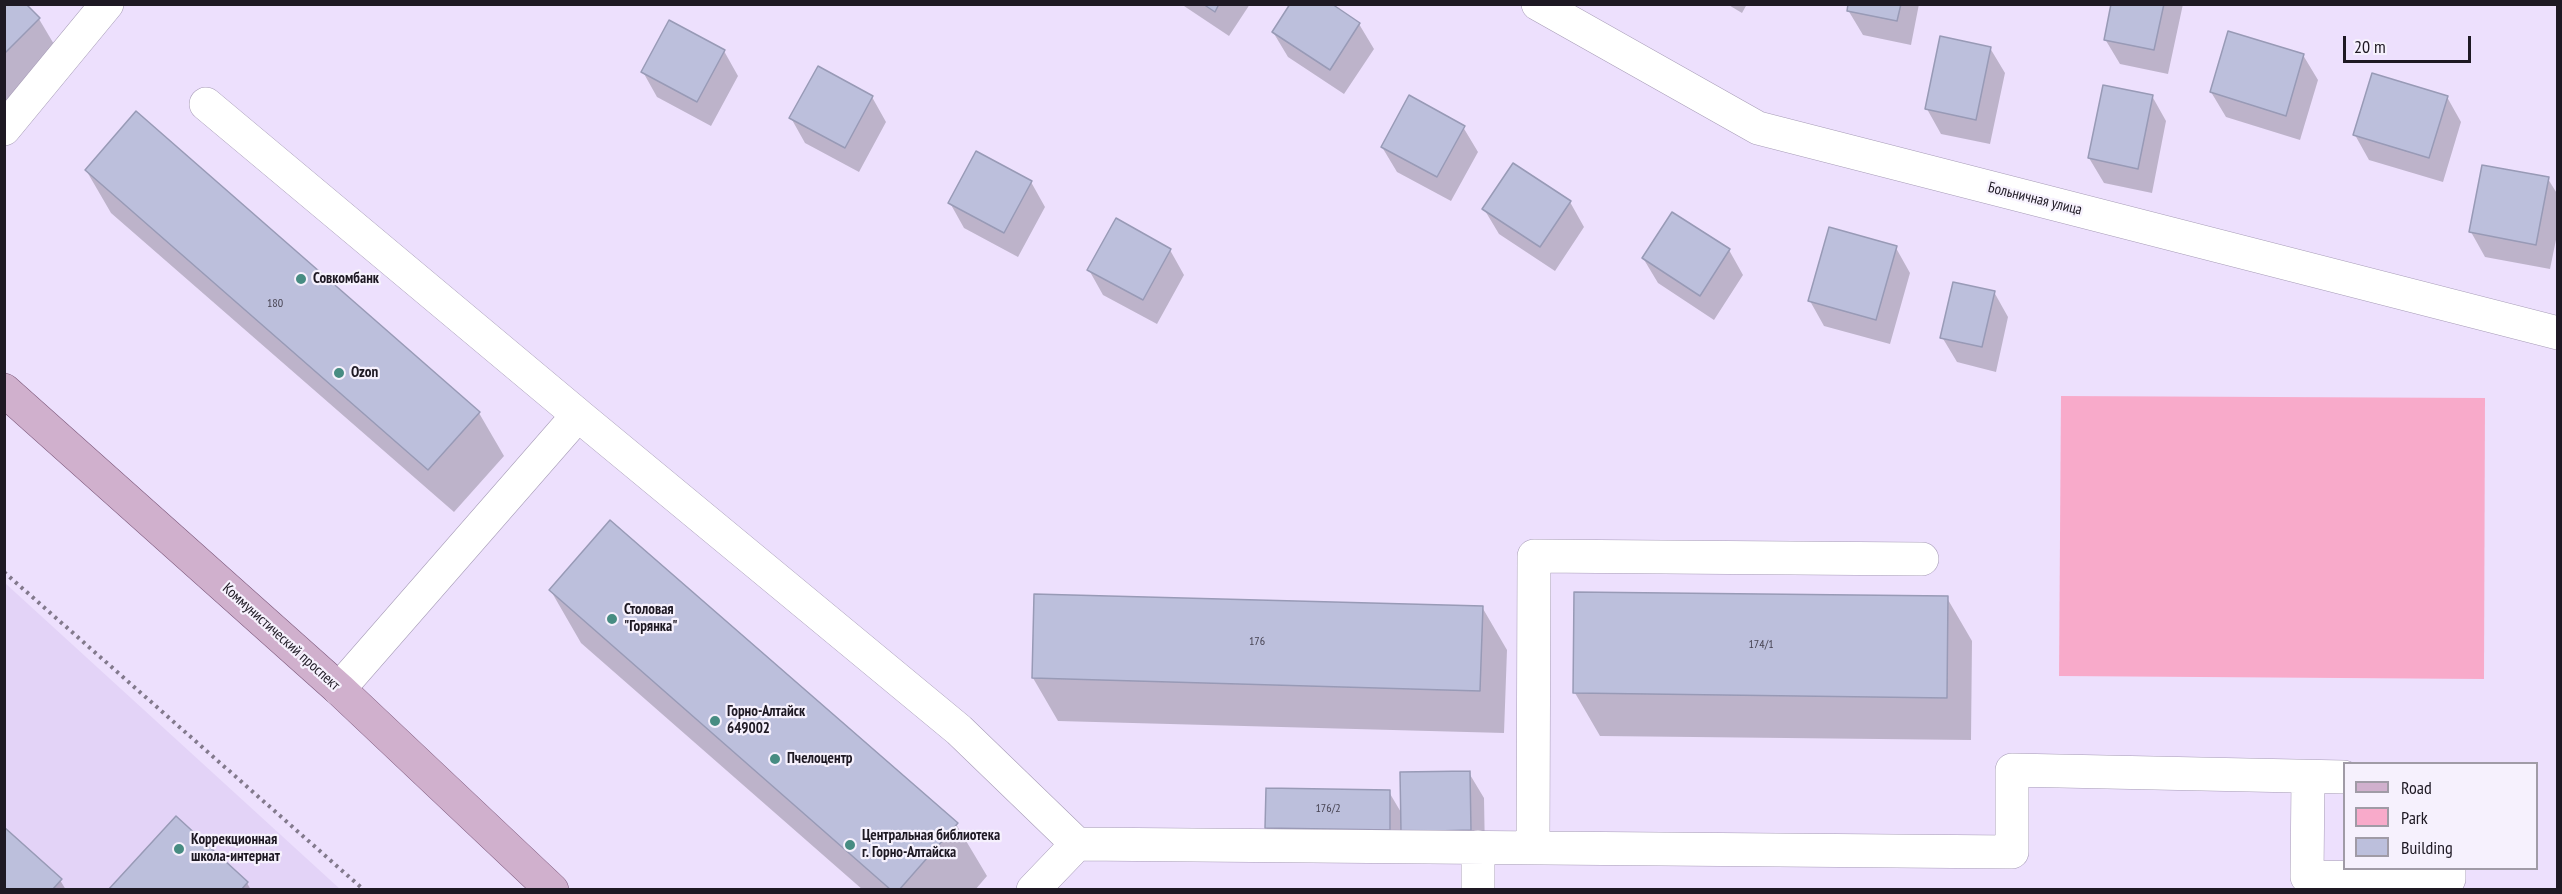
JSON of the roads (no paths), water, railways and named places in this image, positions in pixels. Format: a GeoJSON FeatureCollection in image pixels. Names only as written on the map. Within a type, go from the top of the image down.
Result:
{"type":"FeatureCollection","features":[{"type":"Feature","properties":{"kind":"main road","name":"Коммунистический проспект"},"geometry":{"type":"LineString","coordinates":[[4,390],[339,688],[550,889]]}},
{"type":"Feature","properties":{"kind":"street"},"geometry":{"type":"LineString","coordinates":[[4,129],[106,4]]}},
{"type":"Feature","properties":{"kind":"street","name":"Больничная улица"},"geometry":{"type":"LineString","coordinates":[[1538,4],[1758,128],[2558,333]]}},
{"type":"Feature","properties":{"kind":"street"},"geometry":{"type":"LineString","coordinates":[[206,105],[959,730],[1077,844],[2012,852],[2012,770],[2343,777]]}},
{"type":"Feature","properties":{"kind":"street"},"geometry":{"type":"LineString","coordinates":[[339,688],[578,415]]}},
{"type":"Feature","properties":{"kind":"street"},"geometry":{"type":"LineString","coordinates":[[1533,848],[1534,556],[1922,559]]}},
{"type":"Feature","properties":{"kind":"street"},"geometry":{"type":"LineString","coordinates":[[2308,777],[2307,877],[2449,879],[2449,870]]}},
{"type":"Feature","properties":{"kind":"street"},"geometry":{"type":"LineString","coordinates":[[1033,890],[1077,844]]}},
{"type":"Feature","properties":{"kind":"street"},"geometry":{"type":"LineString","coordinates":[[1478,848],[1478,890]]}},
{"type":"Feature","properties":{"kind":"place","name":"Совкомбанк"},"geometry":{"type":"Point","coordinates":[301,279]}},
{"type":"Feature","properties":{"kind":"place","name":"Ozon"},"geometry":{"type":"Point","coordinates":[339,373]}},
{"type":"Feature","properties":{"kind":"place","name":"Столовая \"Горянка\""},"geometry":{"type":"Point","coordinates":[612,619]}},
{"type":"Feature","properties":{"kind":"place","name":"Горно-Алтайск 649002"},"geometry":{"type":"Point","coordinates":[715,721]}},
{"type":"Feature","properties":{"kind":"place","name":"Пчелоцентр"},"geometry":{"type":"Point","coordinates":[775,759]}},
{"type":"Feature","properties":{"kind":"place","name":"Центральная библиотека г. Горно-Алтайска"},"geometry":{"type":"Point","coordinates":[850,845]}},
{"type":"Feature","properties":{"kind":"place","name":"Коррекционная школа-интернат"},"geometry":{"type":"Point","coordinates":[179,849]}}]}
